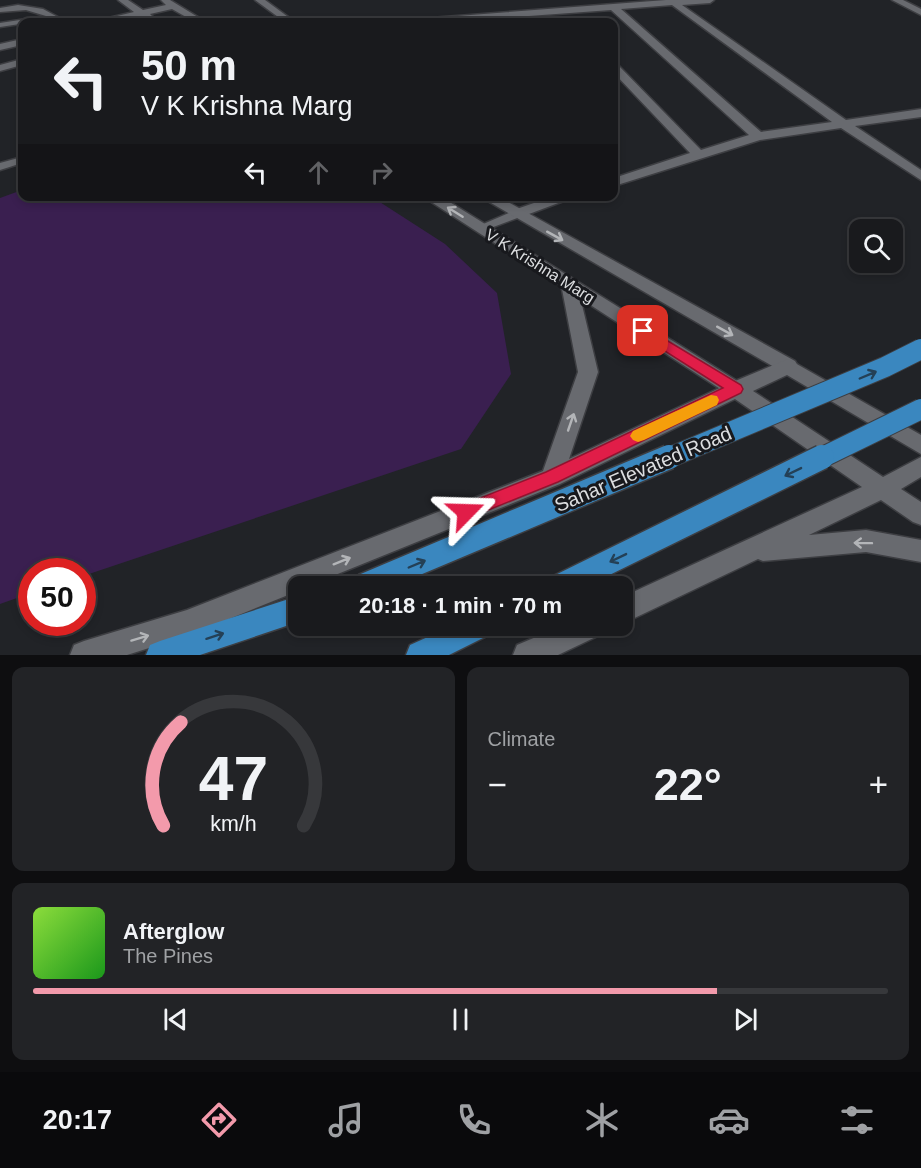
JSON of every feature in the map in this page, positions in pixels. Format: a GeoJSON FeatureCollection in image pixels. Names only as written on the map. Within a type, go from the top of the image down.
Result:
{"type":"FeatureCollection","features":[{"type":"Feature","properties":{"kind":"main road","name":"Sahar Elevated Road"},"geometry":{"type":"LineString","coordinates":[[387,576],[875,372],[921,349]]}},
{"type":"Feature","properties":{"kind":"main road"},"geometry":{"type":"LineString","coordinates":[[580,576],[921,409]]}},
{"type":"Feature","properties":{"kind":"main road"},"geometry":{"type":"LineString","coordinates":[[160,655],[288,612]]}},
{"type":"Feature","properties":{"kind":"main road"},"geometry":{"type":"LineString","coordinates":[[420,655],[459,636]]}},
{"type":"Feature","properties":{"kind":"street"},"geometry":{"type":"LineString","coordinates":[[122,0],[150,18]]}},
{"type":"Feature","properties":{"kind":"street"},"geometry":{"type":"LineString","coordinates":[[163,0],[194,18]]}},
{"type":"Feature","properties":{"kind":"street"},"geometry":{"type":"LineString","coordinates":[[259,0],[284,18]]}},
{"type":"Feature","properties":{"kind":"street"},"geometry":{"type":"LineString","coordinates":[[547,0],[566,18]]}},
{"type":"Feature","properties":{"kind":"street"},"geometry":{"type":"LineString","coordinates":[[494,18],[710,0]]}},
{"type":"Feature","properties":{"kind":"street"},"geometry":{"type":"LineString","coordinates":[[896,0],[921,12]]}},
{"type":"Feature","properties":{"kind":"street"},"geometry":{"type":"LineString","coordinates":[[672,2],[842,123],[921,176]]}},
{"type":"Feature","properties":{"kind":"street"},"geometry":{"type":"LineString","coordinates":[[120,18],[173,6]]}},
{"type":"Feature","properties":{"kind":"street"},"geometry":{"type":"LineString","coordinates":[[613,7],[758,136]]}},
{"type":"Feature","properties":{"kind":"street"},"geometry":{"type":"LineString","coordinates":[[0,47],[18,43]]}},
{"type":"Feature","properties":{"kind":"street"},"geometry":{"type":"LineString","coordinates":[[0,68],[18,63]]}},
{"type":"Feature","properties":{"kind":"street"},"geometry":{"type":"LineString","coordinates":[[618,71],[699,155]]}},
{"type":"Feature","properties":{"kind":"street"},"geometry":{"type":"LineString","coordinates":[[618,182],[758,136],[921,113]]}},
{"type":"Feature","properties":{"kind":"street","name":"V K Krishna Marg"},"geometry":{"type":"LineString","coordinates":[[437,201],[735,389],[921,515]]}},
{"type":"Feature","properties":{"kind":"street","name":"V K Krishna Marg"},"geometry":{"type":"LineString","coordinates":[[494,201],[788,366],[921,445]]}},
{"type":"Feature","properties":{"kind":"street"},"geometry":{"type":"LineString","coordinates":[[516,214],[555,201]]}},
{"type":"Feature","properties":{"kind":"street"},"geometry":{"type":"LineString","coordinates":[[552,477],[588,372],[569,284]]}},
{"type":"Feature","properties":{"kind":"street"},"geometry":{"type":"LineString","coordinates":[[84,655],[187,623],[552,477],[788,366]]}},
{"type":"Feature","properties":{"kind":"street"},"geometry":{"type":"LineString","coordinates":[[633,606],[882,489],[921,466]]}},
{"type":"Feature","properties":{"kind":"street"},"geometry":{"type":"LineString","coordinates":[[752,551],[866,542],[921,551]]}},
{"type":"Feature","properties":{"kind":"street"},"geometry":{"type":"LineString","coordinates":[[527,655],[569,636]]}},
{"type":"Feature","properties":{"kind":"lane"},"geometry":{"type":"LineString","coordinates":[[0,10],[24,6],[46,11],[54,17]]}},
{"type":"Feature","properties":{"kind":"lane"},"geometry":{"type":"LineString","coordinates":[[47,18],[54,17]]}},
{"type":"Feature","properties":{"kind":"lane"},"geometry":{"type":"LineString","coordinates":[[0,25],[18,22]]}},
{"type":"Feature","properties":{"kind":"lane"},"geometry":{"type":"LineString","coordinates":[[0,167],[18,161]]}},
{"type":"Feature","properties":{"kind":"lane"},"geometry":{"type":"LineString","coordinates":[[480,228],[516,214]]}},
{"type":"Feature","properties":{"kind":"shaded area"},"geometry":{"type":"Polygon","coordinates":[[[18,191],[18,201],[378,201],[445,244],[497,293],[511,374],[461,449],[96,572],[96,558],[18,558],[18,598],[0,604],[0,198],[18,191]]]}},
{"type":"Feature","properties":{"kind":"slow traffic"},"geometry":{"type":"LineString","coordinates":[[638,436],[711,400]]}},
{"type":"Feature","properties":{"kind":"route"},"geometry":{"type":"LineString","coordinates":[[466,512],[552,477],[735,389],[643,331]]}}]}
